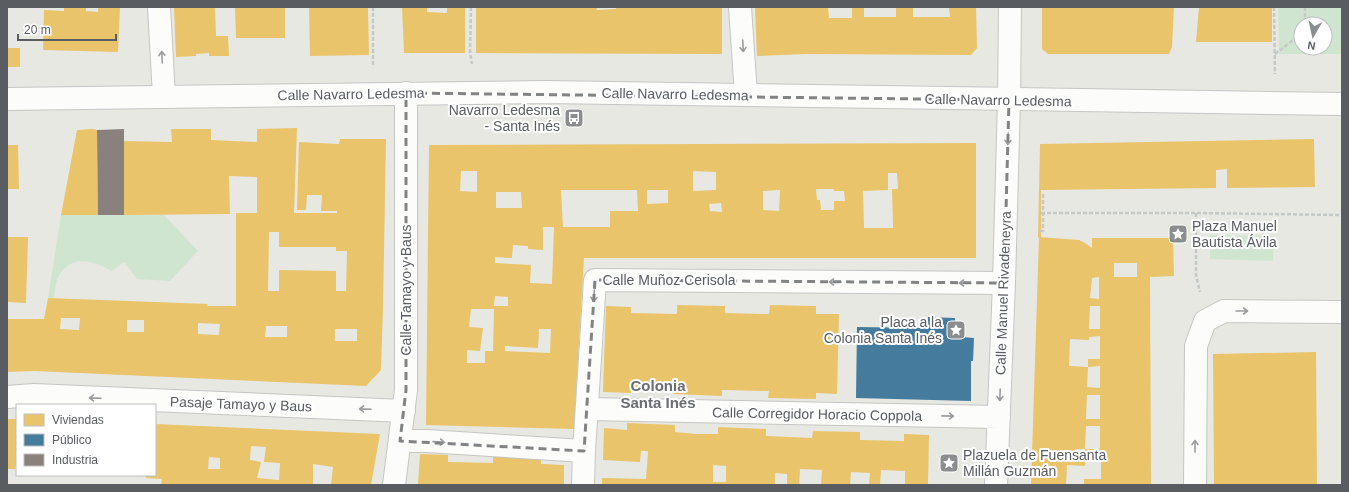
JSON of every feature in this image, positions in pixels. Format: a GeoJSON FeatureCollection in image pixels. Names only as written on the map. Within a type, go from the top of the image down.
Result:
{"type":"FeatureCollection","features":[{"type":"Feature","properties":{"kind":"street"},"geometry":{"type":"LineString","coordinates":[[159,7],[164,96]]}},
{"type":"Feature","properties":{"kind":"street"},"geometry":{"type":"LineString","coordinates":[[740,7],[746,95]]}},
{"type":"Feature","properties":{"kind":"street","name":"Calle Manuel Rivadeneyra"},"geometry":{"type":"LineString","coordinates":[[996,485],[1004,283],[1010,7]]}},
{"type":"Feature","properties":{"kind":"street","name":"Calle Navarro Ledesma"},"geometry":{"type":"LineString","coordinates":[[7,99],[374,93],[576,92],[1009,100],[1342,104]]}},
{"type":"Feature","properties":{"kind":"street","name":"Calle Tamayo y Baus"},"geometry":{"type":"LineString","coordinates":[[394,485],[406,390],[406,93]]}},
{"type":"Feature","properties":{"kind":"street","name":"Calle Muñoz Cerisola"},"geometry":{"type":"LineString","coordinates":[[583,485],[595,280],[1004,283]]}},
{"type":"Feature","properties":{"kind":"street"},"geometry":{"type":"LineString","coordinates":[[1195,485],[1196,346],[1206,321],[1224,311],[1342,312]]}},
{"type":"Feature","properties":{"kind":"street","name":"Pasaje Tamayo y Baus"},"geometry":{"type":"LineString","coordinates":[[7,397],[34,395],[404,411]]}},
{"type":"Feature","properties":{"kind":"street","name":"Calle Corregidor Horacio Coppola"},"geometry":{"type":"LineString","coordinates":[[587,409],[999,417]]}},
{"type":"Feature","properties":{"kind":"street"},"geometry":{"type":"LineString","coordinates":[[400,441],[584,451]]}},
{"type":"Feature","properties":{"kind":"path"},"geometry":{"type":"LineString","coordinates":[[372,7],[374,93]]}},
{"type":"Feature","properties":{"kind":"path"},"geometry":{"type":"LineString","coordinates":[[471,7],[470,53],[475,92]]}},
{"type":"Feature","properties":{"kind":"path"},"geometry":{"type":"LineString","coordinates":[[1274,7],[1275,103]]}},
{"type":"Feature","properties":{"kind":"path"},"geometry":{"type":"LineString","coordinates":[[1275,54],[1293,40]]}},
{"type":"Feature","properties":{"kind":"path"},"geometry":{"type":"LineString","coordinates":[[1040,231],[1043,231],[1043,196],[1041,195]]}},
{"type":"Feature","properties":{"kind":"path"},"geometry":{"type":"LineString","coordinates":[[1042,213],[1342,215]]}},
{"type":"Feature","properties":{"kind":"path"},"geometry":{"type":"LineString","coordinates":[[1196,213],[1196,275],[1206,321]]}},
{"type":"Feature","properties":{"kind":"highlighted area"},"geometry":{"type":"Polygon","coordinates":[[[406,93],[1009,100],[1004,283],[595,280],[584,451],[400,441],[406,390],[406,93]]]}},
{"type":"Feature","properties":{"kind":"green space"},"geometry":{"type":"Polygon","coordinates":[[[1278,7],[1342,7],[1342,54],[1333,54],[1333,16],[1293,16],[1293,54],[1279,54],[1278,7]]]}},
{"type":"Feature","properties":{"kind":"green space"},"geometry":{"type":"Polygon","coordinates":[[[61,215],[164,215],[198,251],[170,281],[137,279],[124,262],[112,271],[88,262],[81,261],[74,263],[67,266],[57,280],[54,299],[48,298],[61,215]]]}},
{"type":"Feature","properties":{"kind":"green space"},"geometry":{"type":"Polygon","coordinates":[[[1210,235],[1274,236],[1273,261],[1210,259],[1210,235]]]}},
{"type":"Feature","properties":{"kind":"building: Viviendas"},"geometry":{"type":"Polygon","coordinates":[[[64,7],[86,7],[86,11],[98,12],[98,7],[120,7],[118,52],[43,50],[44,10],[64,11],[64,7]]]}},
{"type":"Feature","properties":{"kind":"building: Viviendas"},"geometry":{"type":"Polygon","coordinates":[[[174,7],[215,7],[216,36],[228,36],[229,56],[209,56],[209,53],[196,54],[196,56],[176,57],[174,7]]]}},
{"type":"Feature","properties":{"kind":"building: Viviendas"},"geometry":{"type":"Polygon","coordinates":[[[235,7],[285,7],[285,38],[236,38],[235,7]]]}},
{"type":"Feature","properties":{"kind":"building: Viviendas"},"geometry":{"type":"Polygon","coordinates":[[[309,7],[368,7],[369,55],[310,56],[309,7]]]}},
{"type":"Feature","properties":{"kind":"building: Viviendas"},"geometry":{"type":"Polygon","coordinates":[[[402,7],[427,7],[427,12],[447,13],[447,7],[465,7],[465,53],[404,53],[402,7]]]}},
{"type":"Feature","properties":{"kind":"building: Viviendas"},"geometry":{"type":"Polygon","coordinates":[[[476,7],[597,7],[597,10],[616,9],[616,7],[722,7],[722,54],[476,53],[476,7]]]}},
{"type":"Feature","properties":{"kind":"building: Viviendas"},"geometry":{"type":"Polygon","coordinates":[[[755,7],[828,7],[829,18],[852,18],[852,7],[864,7],[864,17],[896,17],[896,7],[913,7],[913,17],[950,17],[949,7],[976,7],[977,48],[971,55],[807,54],[757,56],[755,7]]]}},
{"type":"Feature","properties":{"kind":"building: Viviendas"},"geometry":{"type":"Polygon","coordinates":[[[1042,7],[1174,7],[1172,47],[1169,54],[1048,54],[1042,49],[1042,7]]]}},
{"type":"Feature","properties":{"kind":"building: Viviendas"},"geometry":{"type":"Polygon","coordinates":[[[1199,7],[1272,7],[1272,42],[1196,42],[1199,7]]]}},
{"type":"Feature","properties":{"kind":"building: Viviendas"},"geometry":{"type":"Polygon","coordinates":[[[7,48],[20,48],[20,67],[7,67],[7,48]]]}},
{"type":"Feature","properties":{"kind":"building: Viviendas"},"geometry":{"type":"Polygon","coordinates":[[[297,128],[294,213],[337,213],[337,211],[321,211],[322,195],[307,195],[306,210],[297,210],[299,142],[339,144],[340,139],[386,139],[381,370],[366,386],[35,371],[7,372],[7,319],[44,319],[48,298],[208,304],[207,306],[236,306],[236,213],[257,213],[257,177],[229,176],[230,214],[124,215],[123,141],[172,142],[171,129],[211,129],[211,140],[257,142],[257,129],[297,128]],[[269,232],[268,291],[279,291],[279,270],[336,271],[336,291],[346,291],[347,251],[336,251],[336,247],[279,247],[279,232],[269,232]],[[61,318],[60,329],[79,330],[80,318],[61,318]],[[127,320],[127,332],[144,332],[144,320],[127,320]],[[198,323],[198,334],[219,335],[220,324],[198,323]],[[266,326],[265,337],[287,337],[287,326],[266,326]],[[335,329],[335,341],[357,341],[357,329],[335,329]]]}},
{"type":"Feature","properties":{"kind":"building: Viviendas"},"geometry":{"type":"Polygon","coordinates":[[[77,130],[97,130],[98,215],[61,215],[77,130]]]}},
{"type":"Feature","properties":{"kind":"building: Viviendas"},"geometry":{"type":"Polygon","coordinates":[[[1314,139],[1315,187],[1227,188],[1227,169],[1216,170],[1216,188],[1039,190],[1040,144],[1314,139]]]}},
{"type":"Feature","properties":{"kind":"building: Viviendas"},"geometry":{"type":"Polygon","coordinates":[[[976,143],[976,258],[584,258],[574,429],[426,425],[429,145],[976,143]],[[461,171],[460,191],[477,192],[477,171],[461,171]],[[693,171],[693,191],[716,190],[716,172],[693,171]],[[888,173],[888,190],[863,191],[864,228],[893,228],[892,189],[898,189],[897,173],[888,173]],[[816,189],[817,200],[820,200],[821,210],[834,210],[834,201],[845,201],[844,191],[834,191],[834,189],[816,189]],[[561,190],[563,227],[610,227],[610,211],[638,211],[637,190],[561,190]],[[647,190],[647,204],[668,203],[668,190],[647,190]],[[780,190],[763,191],[763,210],[779,211],[780,190]],[[496,192],[496,208],[522,208],[521,192],[496,192]],[[721,203],[709,204],[710,211],[722,212],[721,203]],[[543,227],[543,250],[528,249],[528,246],[513,245],[512,258],[495,257],[495,263],[531,265],[530,283],[552,284],[554,227],[543,227]],[[495,296],[494,306],[508,306],[508,297],[495,296]],[[471,309],[469,327],[483,328],[480,351],[467,350],[467,363],[485,363],[485,351],[493,351],[494,309],[471,309]],[[539,329],[538,348],[505,346],[505,351],[550,353],[551,329],[539,329]]]}},
{"type":"Feature","properties":{"kind":"building: Viviendas"},"geometry":{"type":"Polygon","coordinates":[[[7,145],[18,145],[19,189],[7,189],[7,145]]]}},
{"type":"Feature","properties":{"kind":"building: Viviendas"},"geometry":{"type":"Polygon","coordinates":[[[1039,190],[1041,190],[1041,237],[1038,238],[1039,190]]]}},
{"type":"Feature","properties":{"kind":"building: Viviendas"},"geometry":{"type":"Polygon","coordinates":[[[7,237],[28,237],[26,303],[7,302],[7,237]]]}},
{"type":"Feature","properties":{"kind":"building: Viviendas"},"geometry":{"type":"Polygon","coordinates":[[[1039,237],[1079,240],[1092,248],[1092,238],[1173,238],[1174,276],[1150,277],[1151,485],[1084,485],[1084,479],[1101,479],[1101,456],[1086,456],[1085,466],[1067,465],[1066,485],[1031,485],[1039,237]],[[1114,263],[1114,277],[1137,277],[1137,263],[1114,263]],[[1099,277],[1092,278],[1090,298],[1099,299],[1099,277]],[[1090,306],[1089,329],[1100,329],[1100,306],[1090,306]],[[1100,336],[1089,337],[1089,340],[1070,339],[1069,366],[1088,367],[1088,359],[1100,359],[1100,336]],[[1100,366],[1088,367],[1087,387],[1100,388],[1100,366]],[[1087,395],[1086,419],[1100,419],[1100,395],[1087,395]],[[1086,426],[1085,449],[1100,449],[1100,426],[1086,426]],[[1076,449],[1075,456],[1086,456],[1085,449],[1076,449]]]}},
{"type":"Feature","properties":{"kind":"building: Viviendas"},"geometry":{"type":"Polygon","coordinates":[[[677,305],[725,306],[725,313],[769,314],[770,305],[816,306],[816,314],[839,314],[837,394],[816,393],[816,399],[768,398],[769,391],[722,390],[722,396],[674,394],[674,388],[631,387],[631,393],[603,392],[606,306],[631,307],[631,313],[677,314],[677,305]]]}},
{"type":"Feature","properties":{"kind":"building: Viviendas"},"geometry":{"type":"Polygon","coordinates":[[[1316,352],[1317,485],[1214,485],[1213,354],[1316,352]]]}},
{"type":"Feature","properties":{"kind":"building: Viviendas"},"geometry":{"type":"Polygon","coordinates":[[[7,419],[16,419],[15,469],[7,469],[7,419]]]}},
{"type":"Feature","properties":{"kind":"building: Viviendas"},"geometry":{"type":"Polygon","coordinates":[[[627,423],[675,425],[675,432],[696,434],[718,434],[718,427],[766,429],[766,436],[812,438],[813,431],[860,432],[860,440],[904,441],[904,434],[929,435],[928,485],[905,485],[905,471],[881,470],[880,485],[869,485],[870,473],[851,472],[850,485],[821,485],[822,470],[800,469],[799,485],[787,485],[787,474],[775,473],[775,485],[602,485],[602,478],[646,479],[648,451],[641,451],[640,462],[603,460],[604,428],[627,430],[627,423]],[[713,465],[713,482],[726,482],[726,466],[713,465]]]}},
{"type":"Feature","properties":{"kind":"building: Viviendas"},"geometry":{"type":"Polygon","coordinates":[[[156,424],[380,434],[371,485],[331,485],[333,467],[313,464],[313,485],[161,485],[162,479],[146,478],[146,476],[156,476],[156,424]],[[251,446],[250,460],[261,462],[257,478],[279,480],[280,463],[264,462],[266,447],[251,446]],[[209,457],[208,469],[220,469],[220,458],[209,457]]]}},
{"type":"Feature","properties":{"kind":"building: Viviendas"},"geometry":{"type":"Polygon","coordinates":[[[420,454],[448,455],[448,462],[493,463],[493,455],[541,458],[541,464],[564,465],[564,485],[418,485],[420,454]]]}},
{"type":"Feature","properties":{"kind":"building: Público"},"geometry":{"type":"Polygon","coordinates":[[[928,317],[955,318],[955,329],[962,337],[974,338],[973,361],[971,361],[971,401],[856,398],[857,327],[928,328],[928,317]]]}},
{"type":"Feature","properties":{"kind":"building: Industria"},"geometry":{"type":"Polygon","coordinates":[[[124,129],[124,215],[98,215],[97,130],[124,129]]]}},
{"type":"Feature","properties":{"kind":"place","name":"Navarro Ledesma - Santa Inés"},"geometry":{"type":"Point","coordinates":[574,118]}},
{"type":"Feature","properties":{"kind":"place","name":"Plaza Manuel Bautista Ávila"},"geometry":{"type":"Point","coordinates":[1178,234]}},
{"type":"Feature","properties":{"kind":"place","name":"Placa a la Colonia Santa Inés"},"geometry":{"type":"Point","coordinates":[956,330]}},
{"type":"Feature","properties":{"kind":"place","name":"Plazuela de Fuensanta Millán Guzmán"},"geometry":{"type":"Point","coordinates":[949,463]}},
{"type":"Feature","properties":{"kind":"district","name":"Colonia Santa Inés"},"geometry":{"type":"Point","coordinates":[658,394]}}]}
